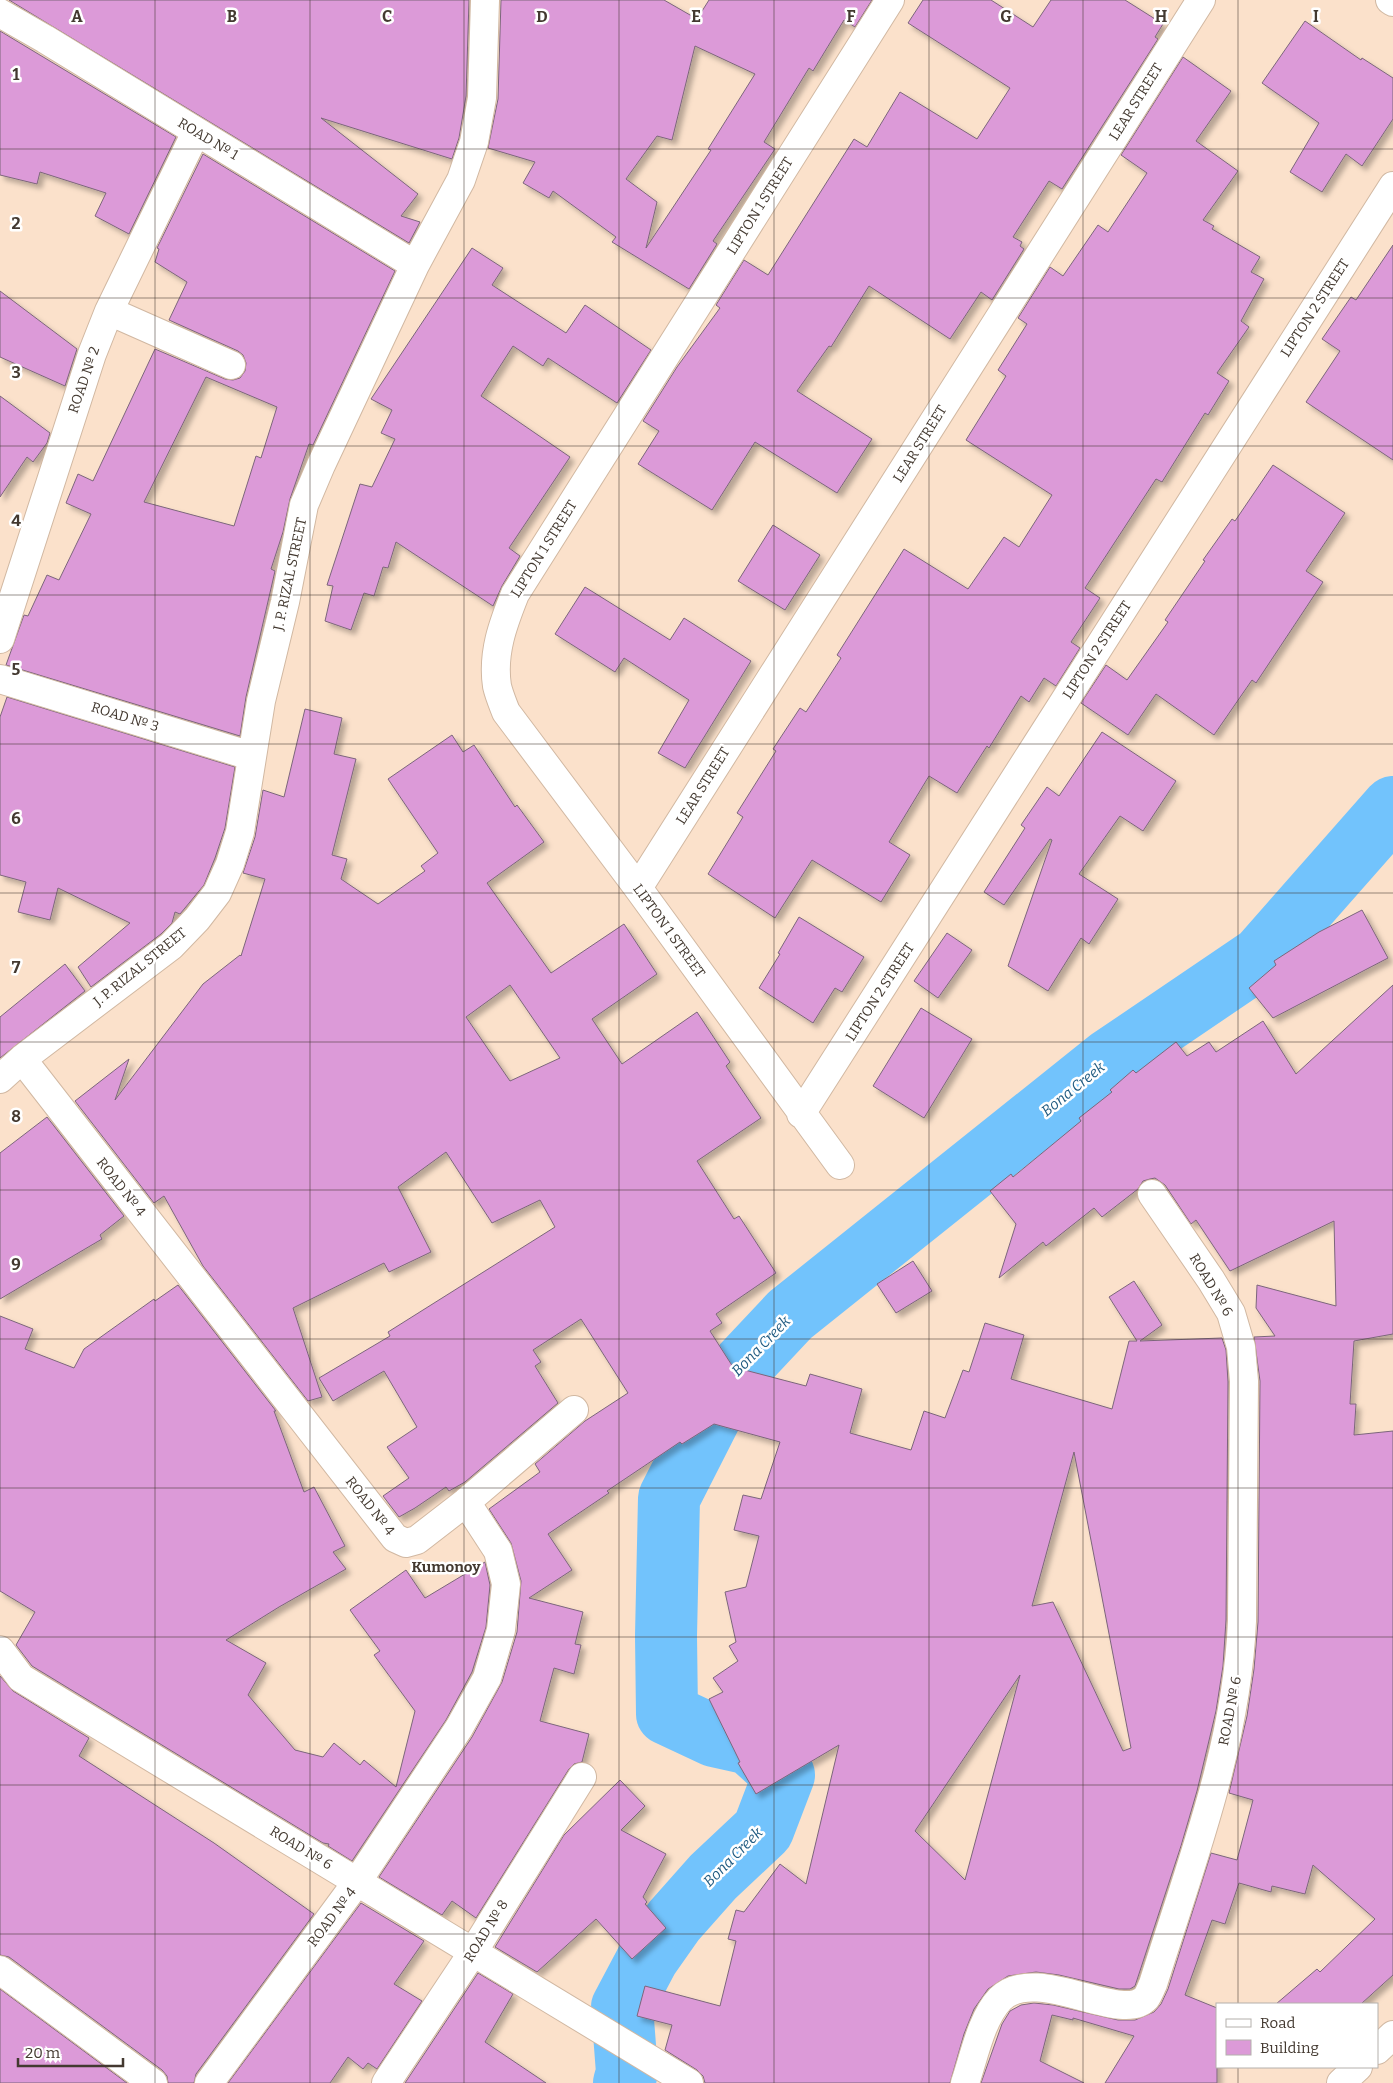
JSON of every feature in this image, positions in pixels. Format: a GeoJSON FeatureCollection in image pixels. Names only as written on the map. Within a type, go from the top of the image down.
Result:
{"type":"FeatureCollection","features":[{"type":"Feature","properties":{"kind":"street","name":"J. P. RIZAL STREET"},"geometry":{"type":"LineString","coordinates":[[0,1079],[22,1059],[171,946],[197,920],[217,893],[230,864],[240,832],[261,700],[285,602],[304,505],[415,265],[460,180],[474,142],[482,98],[485,0]]}},
{"type":"Feature","properties":{"kind":"street","name":"LIPTON 1 STREET"},"geometry":{"type":"LineString","coordinates":[[840,1165],[638,888],[506,712],[497,687],[496,655],[503,624],[515,594],[890,0]]}},
{"type":"Feature","properties":{"kind":"street","name":"LEAR STREET"},"geometry":{"type":"LineString","coordinates":[[638,888],[1201,0]]}},
{"type":"Feature","properties":{"kind":"street","name":"ROAD № 1"},"geometry":{"type":"LineString","coordinates":[[0,13],[415,265]]}},
{"type":"Feature","properties":{"kind":"street","name":"ROAD № 2"},"geometry":{"type":"LineString","coordinates":[[0,639],[92,354],[109,311],[196,132]]}},
{"type":"Feature","properties":{"kind":"street","name":"LIPTON 2 STREET"},"geometry":{"type":"LineString","coordinates":[[801,1114],[1393,186]]}},
{"type":"Feature","properties":{"kind":"street"},"geometry":{"type":"LineString","coordinates":[[109,311],[231,365]]}},
{"type":"Feature","properties":{"kind":"street","name":"ROAD № 3"},"geometry":{"type":"LineString","coordinates":[[0,678],[251,756]]}},
{"type":"Feature","properties":{"kind":"street","name":"ROAD № 4"},"geometry":{"type":"LineString","coordinates":[[22,1059],[395,1538],[406,1543],[417,1540],[466,1502],[498,1551],[506,1584],[501,1630],[487,1678],[459,1728],[357,1882],[208,2083]]}},
{"type":"Feature","properties":{"kind":"street","name":"ROAD № 6"},"geometry":{"type":"LineString","coordinates":[[965,2083],[988,2016],[1001,1998],[1018,1989],[1036,1987],[1120,2004],[1135,2004],[1146,1998],[1154,1984],[1210,1799],[1233,1706],[1240,1656],[1242,1621],[1244,1381],[1241,1347],[1231,1314],[1211,1280],[1152,1194]]}},
{"type":"Feature","properties":{"kind":"street"},"geometry":{"type":"LineString","coordinates":[[466,1502],[574,1410]]}},
{"type":"Feature","properties":{"kind":"street","name":"ROAD № 6"},"geometry":{"type":"LineString","coordinates":[[0,1650],[20,1678],[689,2083]]}},
{"type":"Feature","properties":{"kind":"street","name":"ROAD № 8"},"geometry":{"type":"LineString","coordinates":[[386,2083],[473,1952],[582,1777]]}},
{"type":"Feature","properties":{"kind":"street"},"geometry":{"type":"LineString","coordinates":[[0,1970],[153,2083]]}},
{"type":"Feature","properties":{"kind":"street"},"geometry":{"type":"LineString","coordinates":[[1378,2049],[1393,2035]]}},
{"type":"Feature","properties":{"kind":"street"},"geometry":{"type":"LineString","coordinates":[[1341,2083],[1357,2068]]}},
{"type":"Feature","properties":{"kind":"building"},"geometry":{"type":"Polygon","coordinates":[[[9,0],[469,0],[466,96],[459,138],[452,159],[321,118],[418,194],[401,216],[420,222],[409,243],[9,0]]]}},
{"type":"Feature","properties":{"kind":"building"},"geometry":{"type":"Polygon","coordinates":[[[501,0],[664,0],[697,19],[709,0],[872,0],[855,27],[844,20],[813,71],[809,68],[764,142],[775,149],[713,241],[717,244],[689,289],[612,242],[616,237],[553,191],[549,198],[523,183],[535,162],[488,148],[498,99],[501,0]],[[695,46],[672,140],[657,136],[626,179],[657,202],[646,248],[711,150],[708,149],[755,74],[695,46]]]}},
{"type":"Feature","properties":{"kind":"building"},"geometry":{"type":"Polygon","coordinates":[[[923,0],[991,0],[1033,27],[1051,0],[1125,0],[1163,24],[1155,37],[1158,39],[1062,189],[1049,181],[1013,237],[1022,242],[1020,246],[1024,249],[992,300],[981,292],[950,339],[869,286],[831,347],[829,346],[797,391],[872,439],[837,493],[755,442],[712,510],[638,464],[659,431],[643,421],[677,367],[720,308],[716,305],[744,260],[768,275],[854,139],[867,147],[900,92],[977,139],[1010,88],[908,23],[923,0]]]}},
{"type":"Feature","properties":{"kind":"building"},"geometry":{"type":"Polygon","coordinates":[[[1305,21],[1361,60],[1362,58],[1393,78],[1393,119],[1362,166],[1346,154],[1322,192],[1290,172],[1319,123],[1262,83],[1305,21]]]}},
{"type":"Feature","properties":{"kind":"building"},"geometry":{"type":"Polygon","coordinates":[[[0,31],[176,137],[129,234],[95,216],[106,193],[40,172],[37,184],[0,175],[0,31]]]}},
{"type":"Feature","properties":{"kind":"building"},"geometry":{"type":"Polygon","coordinates":[[[1183,57],[1231,91],[1196,141],[1238,171],[1203,220],[1214,226],[1212,229],[1260,257],[1251,272],[1264,279],[1241,321],[1249,327],[1217,373],[1229,381],[1208,415],[1205,413],[1162,482],[1156,479],[1085,588],[1100,598],[1071,642],[1080,648],[1056,686],[1044,678],[1029,702],[1021,696],[989,748],[987,746],[957,793],[929,776],[889,842],[910,855],[881,902],[812,860],[775,918],[708,874],[743,817],[737,813],[776,751],[773,749],[800,708],[806,712],[841,658],[837,655],[904,549],[968,589],[1004,537],[1019,547],[1052,495],[966,440],[1006,376],[998,370],[1027,324],[1018,318],[1050,267],[1063,276],[1098,225],[1108,232],[1147,173],[1121,155],[1183,57]]]}},
{"type":"Feature","properties":{"kind":"building"},"geometry":{"type":"Polygon","coordinates":[[[203,154],[395,271],[313,445],[309,444],[290,499],[283,532],[271,569],[275,571],[246,697],[240,736],[6,665],[24,615],[28,616],[47,575],[59,580],[91,514],[66,503],[78,474],[93,481],[155,349],[225,379],[233,380],[240,378],[245,371],[246,363],[243,355],[238,351],[169,320],[187,282],[155,262],[159,249],[157,248],[203,154]],[[206,377],[144,502],[234,526],[256,456],[261,458],[277,407],[206,377]]]}},
{"type":"Feature","properties":{"kind":"building"},"geometry":{"type":"Polygon","coordinates":[[[1393,245],[1393,460],[1306,402],[1340,351],[1322,339],[1351,297],[1356,300],[1393,245]]]}},
{"type":"Feature","properties":{"kind":"building"},"geometry":{"type":"Polygon","coordinates":[[[472,248],[503,268],[492,285],[566,333],[585,305],[651,350],[617,403],[548,358],[543,366],[513,346],[481,396],[570,457],[509,548],[520,556],[502,586],[493,606],[396,542],[388,568],[383,567],[374,596],[364,593],[351,630],[325,621],[333,586],[327,585],[360,484],[372,487],[395,439],[381,433],[392,410],[371,399],[472,248]]]}},
{"type":"Feature","properties":{"kind":"building"},"geometry":{"type":"Polygon","coordinates":[[[0,291],[77,349],[65,386],[0,357],[0,291]]]}},
{"type":"Feature","properties":{"kind":"building"},"geometry":{"type":"Polygon","coordinates":[[[0,396],[50,433],[47,443],[33,462],[27,457],[0,497],[0,396]]]}},
{"type":"Feature","properties":{"kind":"building"},"geometry":{"type":"Polygon","coordinates":[[[1273,465],[1345,513],[1306,571],[1323,582],[1256,683],[1252,680],[1214,735],[1156,694],[1128,735],[1081,703],[1106,665],[1127,680],[1168,622],[1165,620],[1205,561],[1203,560],[1232,519],[1235,521],[1273,465]]]}},
{"type":"Feature","properties":{"kind":"building"},"geometry":{"type":"Polygon","coordinates":[[[773,525],[820,555],[785,610],[738,581],[773,525]]]}},
{"type":"Feature","properties":{"kind":"building"},"geometry":{"type":"Polygon","coordinates":[[[585,587],[670,640],[684,618],[751,661],[685,768],[658,753],[689,700],[624,658],[615,672],[555,634],[585,587]]]}},
{"type":"Feature","properties":{"kind":"building"},"geometry":{"type":"Polygon","coordinates":[[[7,697],[235,767],[225,828],[204,885],[180,914],[175,912],[172,923],[161,934],[91,987],[78,967],[130,923],[58,888],[50,920],[18,912],[26,882],[0,875],[0,717],[7,697]]]}},
{"type":"Feature","properties":{"kind":"building"},"geometry":{"type":"Polygon","coordinates":[[[305,709],[342,718],[334,754],[356,759],[332,855],[347,859],[341,879],[378,904],[425,871],[421,866],[438,853],[388,779],[452,735],[463,752],[474,745],[515,807],[517,805],[544,842],[487,883],[551,973],[624,924],[657,974],[592,1019],[622,1064],[697,1012],[730,1062],[726,1066],[761,1118],[697,1161],[734,1219],[739,1216],[776,1273],[716,1314],[722,1323],[710,1331],[733,1367],[806,1386],[810,1374],[862,1389],[850,1433],[911,1450],[924,1411],[945,1418],[963,1370],[969,1372],[985,1323],[1024,1335],[1011,1379],[1112,1409],[1129,1341],[1137,1341],[1109,1297],[1134,1281],[1162,1325],[1140,1341],[1222,1338],[1226,1350],[1228,1382],[1226,1620],[1223,1666],[1216,1711],[1197,1791],[1135,1986],[1130,1989],[1119,1989],[1059,1975],[1036,1972],[1008,1976],[988,1989],[974,2009],[964,2034],[950,2083],[705,2083],[703,2076],[697,2070],[665,2050],[672,2025],[637,2016],[645,1986],[720,2006],[736,1941],[728,1939],[736,1910],[744,1912],[780,1864],[806,1884],[839,1745],[756,1794],[738,1763],[740,1762],[709,1699],[723,1692],[713,1678],[738,1661],[729,1646],[736,1642],[725,1592],[746,1587],[759,1536],[734,1530],[743,1495],[761,1499],[780,1442],[714,1424],[682,1444],[680,1442],[607,1491],[609,1493],[548,1534],[572,1570],[529,1598],[583,1612],[575,1644],[581,1645],[574,1674],[554,1668],[540,1721],[589,1734],[582,1762],[574,1764],[569,1769],[476,1918],[452,1901],[442,1915],[379,1877],[472,1737],[502,1682],[517,1632],[521,1581],[511,1543],[489,1509],[540,1472],[535,1464],[585,1421],[628,1393],[581,1319],[533,1350],[541,1362],[535,1366],[558,1403],[465,1482],[449,1491],[446,1487],[399,1517],[383,1496],[409,1478],[387,1447],[417,1427],[384,1371],[333,1401],[319,1378],[390,1336],[388,1332],[555,1227],[540,1200],[492,1223],[446,1152],[398,1187],[431,1252],[389,1272],[384,1263],[293,1308],[322,1397],[308,1401],[203,1266],[164,1196],[154,1203],[75,1101],[129,1059],[115,1100],[203,984],[241,956],[265,879],[243,873],[255,837],[263,790],[284,797],[305,709]],[[510,985],[466,1017],[510,1081],[560,1058],[510,985]],[[1074,1452],[1032,1606],[1053,1602],[1123,1751],[1131,1748],[1074,1452]],[[1020,1675],[915,1831],[965,1880],[1020,1675]]]}},
{"type":"Feature","properties":{"kind":"building"},"geometry":{"type":"Polygon","coordinates":[[[1102,732],[1176,781],[1143,831],[1120,816],[1079,874],[1118,899],[1089,944],[1081,938],[1048,991],[1008,966],[1052,840],[1050,839],[1004,905],[984,892],[1025,828],[1021,825],[1047,787],[1059,796],[1102,732]]]}},
{"type":"Feature","properties":{"kind":"building"},"geometry":{"type":"Polygon","coordinates":[[[1362,910],[1388,958],[1273,1018],[1249,988],[1276,965],[1274,961],[1319,932],[1362,910]]]}},
{"type":"Feature","properties":{"kind":"building"},"geometry":{"type":"Polygon","coordinates":[[[799,917],[864,957],[842,992],[835,988],[813,1023],[759,988],[780,954],[778,953],[799,917]]]}},
{"type":"Feature","properties":{"kind":"building"},"geometry":{"type":"Polygon","coordinates":[[[947,933],[972,950],[938,998],[914,981],[947,933]]]}},
{"type":"Feature","properties":{"kind":"building"},"geometry":{"type":"Polygon","coordinates":[[[65,964],[85,991],[0,1058],[0,1017],[65,964]]]}},
{"type":"Feature","properties":{"kind":"building"},"geometry":{"type":"Polygon","coordinates":[[[1393,985],[1393,1334],[1354,1341],[1350,1404],[1356,1404],[1354,1435],[1393,1431],[1393,1975],[1362,2003],[1277,2003],[1317,1969],[1320,1972],[1375,1919],[1313,1865],[1305,1894],[1272,1886],[1271,1892],[1239,1883],[1225,1924],[1212,1920],[1185,1995],[1216,2008],[1217,2083],[1105,2083],[1134,2036],[1073,2018],[1073,2020],[1052,2015],[1040,2061],[1084,2083],[981,2083],[1002,2024],[1010,2011],[1021,2005],[1034,2003],[1053,2005],[1118,2020],[1135,2020],[1154,2012],[1161,2004],[1168,1989],[1211,1853],[1237,1860],[1253,1800],[1229,1793],[1247,1716],[1258,1622],[1260,1381],[1254,1337],[1275,1336],[1256,1308],[1257,1285],[1336,1306],[1334,1221],[1230,1271],[1196,1220],[1191,1224],[1165,1185],[1155,1178],[1143,1181],[1138,1189],[1102,1217],[1094,1208],[1046,1246],[1043,1242],[999,1278],[1016,1224],[990,1191],[1011,1174],[1013,1177],[1081,1121],[1079,1118],[1112,1092],[1110,1090],[1133,1070],[1136,1073],[1176,1042],[1187,1056],[1209,1042],[1216,1052],[1263,1021],[1296,1074],[1393,985]]]}},
{"type":"Feature","properties":{"kind":"building"},"geometry":{"type":"Polygon","coordinates":[[[921,1008],[972,1039],[924,1118],[873,1086],[921,1008]]]}},
{"type":"Feature","properties":{"kind":"building"},"geometry":{"type":"Polygon","coordinates":[[[47,1117],[124,1216],[100,1235],[102,1239],[0,1299],[0,1153],[47,1117]]]}},
{"type":"Feature","properties":{"kind":"building"},"geometry":{"type":"Polygon","coordinates":[[[913,1261],[932,1291],[896,1313],[877,1284],[913,1261]]]}},
{"type":"Feature","properties":{"kind":"building"},"geometry":{"type":"Polygon","coordinates":[[[178,1285],[276,1411],[274,1411],[304,1492],[314,1487],[345,1546],[333,1552],[346,1569],[226,1640],[266,1663],[248,1695],[295,1750],[323,1757],[334,1743],[360,1765],[364,1760],[396,1787],[415,1711],[374,1655],[380,1651],[350,1610],[406,1570],[425,1598],[485,1562],[490,1585],[486,1627],[472,1672],[446,1720],[352,1861],[328,1846],[329,1844],[323,1843],[32,1666],[16,1645],[35,1612],[0,1591],[0,1316],[33,1329],[25,1349],[74,1368],[84,1349],[154,1299],[155,1301],[178,1285]]]}},
{"type":"Feature","properties":{"kind":"building"},"geometry":{"type":"Polygon","coordinates":[[[0,1676],[13,1691],[89,1738],[79,1756],[214,1843],[314,1914],[196,2074],[194,2083],[168,2083],[167,2076],[162,2070],[9,1957],[0,1955],[0,1676]]]}},
{"type":"Feature","properties":{"kind":"building"},"geometry":{"type":"Polygon","coordinates":[[[620,1780],[645,1806],[621,1830],[666,1854],[643,1897],[647,1902],[645,1904],[666,1928],[632,1959],[596,1919],[537,1972],[495,1947],[564,1835],[620,1780]]]}},
{"type":"Feature","properties":{"kind":"building"},"geometry":{"type":"Polygon","coordinates":[[[361,1903],[424,1941],[394,1984],[422,2001],[377,2069],[368,2063],[363,2069],[348,2057],[330,2083],[228,2083],[361,1903]]]}},
{"type":"Feature","properties":{"kind":"building"},"geometry":{"type":"Polygon","coordinates":[[[478,1973],[513,1994],[485,2042],[546,2083],[405,2083],[478,1973]]]}},
{"type":"Feature","properties":{"kind":"building"},"geometry":{"type":"Polygon","coordinates":[[[0,1989],[127,2083],[0,2083],[0,1989]]]}},
{"type":"Feature","properties":{"kind":"waterway","name":"Bona Creek"},"geometry":{"type":"LineString","coordinates":[[624,2083],[627,2072],[622,2007],[648,1958],[674,1921],[713,1877],[763,1830],[784,1775],[750,1744],[714,1736],[667,1714],[666,1636],[669,1498],[729,1380],[790,1315],[1109,1060],[1261,957],[1393,807]]}},
{"type":"Feature","properties":{"kind":"district","name":"Kumonoy"},"geometry":{"type":"Point","coordinates":[446,1567]}}]}
